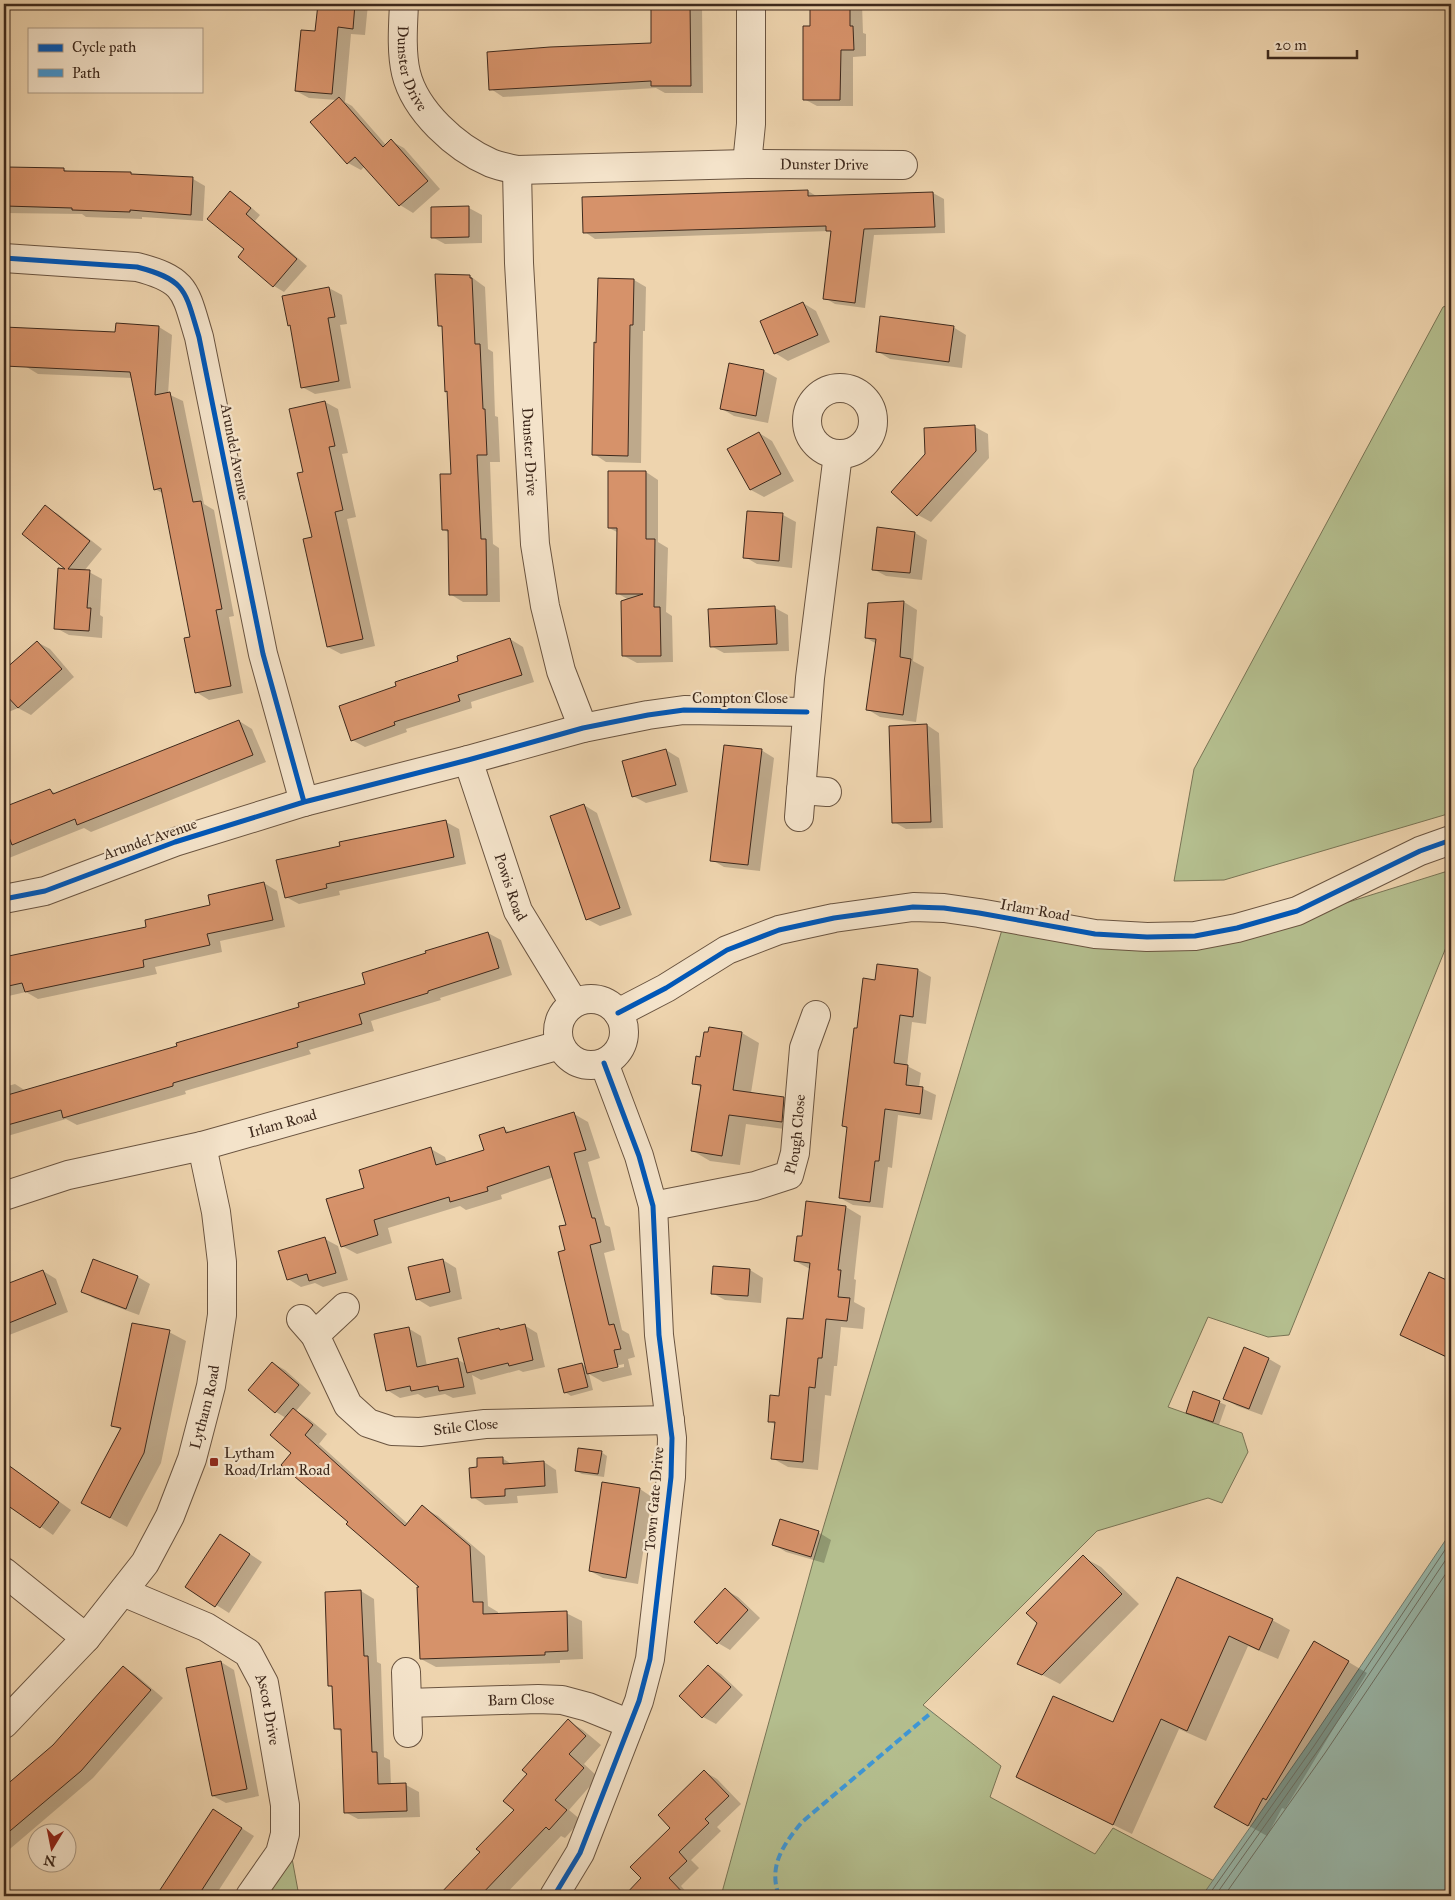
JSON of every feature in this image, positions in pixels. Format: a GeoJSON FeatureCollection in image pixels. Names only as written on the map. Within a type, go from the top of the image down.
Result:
{"type":"FeatureCollection","features":[{"type":"Feature","properties":{"kind":"street","name":"Dunster Drive"},"geometry":{"type":"LineString","coordinates":[[404,4],[402,29],[406,73],[417,100],[441,130],[464,148],[492,163],[517,170],[747,164],[903,165]]}},
{"type":"Feature","properties":{"kind":"street"},"geometry":{"type":"LineString","coordinates":[[747,164],[751,124],[751,4]]}},
{"type":"Feature","properties":{"kind":"street","name":"Dunster Drive"},"geometry":{"type":"LineString","coordinates":[[517,170],[519,262],[535,544],[545,606],[561,671],[583,728]]}},
{"type":"Feature","properties":{"kind":"street","name":"Arundel Avenue"},"geometry":{"type":"LineString","coordinates":[[4,258],[137,266],[159,272],[176,281],[187,298],[199,337],[262,654],[304,802]]}},
{"type":"Feature","properties":{"kind":"street","name":"Compton Close"},"geometry":{"type":"LineString","coordinates":[[799,817],[814,791],[807,712],[838,454]]}},
{"type":"Feature","properties":{"kind":"street","name":"Compton Close"},"geometry":{"type":"LineString","coordinates":[[583,728],[648,714],[684,710],[807,712]]}},
{"type":"Feature","properties":{"kind":"street","name":"Arundel Avenue"},"geometry":{"type":"LineString","coordinates":[[4,899],[45,890],[175,842],[304,802],[583,728]]}},
{"type":"Feature","properties":{"kind":"street","name":"Powis Road"},"geometry":{"type":"LineString","coordinates":[[468,760],[518,911],[574,1003]]}},
{"type":"Feature","properties":{"kind":"street","name":"Irlam Road"},"geometry":{"type":"LineString","coordinates":[[618,1013],[666,988],[727,950],[779,930],[834,918],[912,907],[944,908],[1095,934],[1147,937],[1195,936],[1237,928],[1297,912],[1420,851],[1451,840]]}},
{"type":"Feature","properties":{"kind":"street"},"geometry":{"type":"LineString","coordinates":[[593,999],[611,1005],[618,1013],[624,1031],[623,1041],[619,1050],[604,1063],[593,1065],[573,1060],[565,1054],[560,1045],[558,1035],[561,1017],[566,1009],[574,1003],[593,999]]}},
{"type":"Feature","properties":{"kind":"street","name":"Plough Close"},"geometry":{"type":"LineString","coordinates":[[653,1206],[755,1186],[789,1175],[796,1153],[804,1048],[808,1032],[816,1015]]}},
{"type":"Feature","properties":{"kind":"street","name":"Irlam Road"},"geometry":{"type":"LineString","coordinates":[[4,1196],[68,1175],[202,1146],[560,1045]]}},
{"type":"Feature","properties":{"kind":"street","name":"Town Gate Drive"},"geometry":{"type":"LineString","coordinates":[[554,1896],[580,1853],[640,1701],[650,1659],[672,1477],[672,1438],[659,1335],[653,1206],[639,1156],[604,1063]]}},
{"type":"Feature","properties":{"kind":"street","name":"Lytham Road"},"geometry":{"type":"LineString","coordinates":[[4,1724],[86,1638],[145,1563],[170,1516],[192,1460],[211,1386],[222,1316],[222,1262],[216,1212],[202,1146]]}},
{"type":"Feature","properties":{"kind":"street","name":"Stile Close"},"geometry":{"type":"LineString","coordinates":[[345,1306],[308,1327],[348,1405],[368,1423],[392,1431],[420,1432],[485,1424],[670,1420]]}},
{"type":"Feature","properties":{"kind":"street"},"geometry":{"type":"LineString","coordinates":[[4,1572],[86,1638]]}},
{"type":"Feature","properties":{"kind":"street","name":"Ascot Drive"},"geometry":{"type":"LineString","coordinates":[[123,1592],[206,1627],[248,1653],[264,1684],[285,1805],[285,1834],[280,1853],[250,1896]]}},
{"type":"Feature","properties":{"kind":"street"},"geometry":{"type":"LineString","coordinates":[[406,1672],[408,1734]]}},
{"type":"Feature","properties":{"kind":"street","name":"Barn Close"},"geometry":{"type":"LineString","coordinates":[[406,1703],[562,1700],[588,1706],[630,1724]]}},
{"type":"Feature","properties":{"kind":"green space"},"geometry":{"type":"Polygon","coordinates":[[[1451,304],[1451,813],[1224,880],[1174,881],[1194,769],[1443,307],[1451,304]]]}},
{"type":"Feature","properties":{"kind":"green space"},"geometry":{"type":"Polygon","coordinates":[[[1451,870],[1451,935],[1289,1335],[1268,1337],[1208,1317],[1168,1407],[1242,1433],[1248,1452],[1222,1503],[1208,1498],[1097,1531],[923,1705],[1001,1766],[990,1797],[1095,1854],[1113,1828],[1216,1882],[1206,1896],[721,1896],[813,1562],[1007,913],[1082,926],[1291,920],[1451,870]]]}},
{"type":"Feature","properties":{"kind":"green space"},"geometry":{"type":"Polygon","coordinates":[[[291,1853],[299,1896],[263,1896],[291,1853]]]}},
{"type":"Feature","properties":{"kind":"water"},"geometry":{"type":"Polygon","coordinates":[[[1451,1532],[1451,1896],[1202,1896],[1309,1743],[1451,1532]]]}},
{"type":"Feature","properties":{"kind":"building"},"geometry":{"type":"Polygon","coordinates":[[[318,4],[355,4],[353,29],[338,27],[332,94],[295,91],[301,30],[315,31],[318,4]]]}},
{"type":"Feature","properties":{"kind":"building"},"geometry":{"type":"Polygon","coordinates":[[[651,4],[690,4],[691,86],[651,86],[651,81],[489,90],[487,52],[550,47],[651,43],[651,4]]]}},
{"type":"Feature","properties":{"kind":"building"},"geometry":{"type":"Polygon","coordinates":[[[810,4],[850,4],[850,26],[853,26],[854,50],[841,50],[840,100],[803,100],[803,26],[810,26],[810,4]]]}},
{"type":"Feature","properties":{"kind":"building"},"geometry":{"type":"Polygon","coordinates":[[[339,97],[383,147],[391,139],[428,181],[399,206],[355,157],[347,164],[310,122],[339,97]]]}},
{"type":"Feature","properties":{"kind":"building"},"geometry":{"type":"Polygon","coordinates":[[[6,167],[64,168],[64,171],[131,172],[131,174],[193,177],[191,215],[130,210],[130,212],[5,206],[6,167]]]}},
{"type":"Feature","properties":{"kind":"building"},"geometry":{"type":"Polygon","coordinates":[[[808,190],[808,196],[933,192],[935,227],[864,229],[855,303],[823,299],[831,231],[826,231],[826,226],[583,233],[582,197],[808,190]]]}},
{"type":"Feature","properties":{"kind":"building"},"geometry":{"type":"Polygon","coordinates":[[[230,191],[251,208],[246,214],[297,259],[273,287],[238,257],[244,249],[207,219],[230,191]]]}},
{"type":"Feature","properties":{"kind":"building"},"geometry":{"type":"Polygon","coordinates":[[[469,206],[469,237],[431,238],[431,207],[469,206]]]}},
{"type":"Feature","properties":{"kind":"building"},"geometry":{"type":"Polygon","coordinates":[[[435,274],[470,275],[470,278],[472,278],[475,344],[480,344],[483,409],[485,409],[487,455],[477,455],[481,539],[486,539],[487,595],[449,595],[448,530],[442,530],[440,474],[451,474],[442,326],[438,326],[435,274]]]}},
{"type":"Feature","properties":{"kind":"building"},"geometry":{"type":"Polygon","coordinates":[[[598,278],[634,279],[633,325],[630,325],[628,456],[592,455],[594,342],[596,343],[598,278]]]}},
{"type":"Feature","properties":{"kind":"building"},"geometry":{"type":"Polygon","coordinates":[[[329,287],[335,317],[328,318],[339,381],[301,388],[290,325],[288,326],[282,296],[329,287]]]}},
{"type":"Feature","properties":{"kind":"building"},"geometry":{"type":"Polygon","coordinates":[[[803,302],[818,335],[774,354],[760,321],[803,302]]]}},
{"type":"Feature","properties":{"kind":"building"},"geometry":{"type":"Polygon","coordinates":[[[880,316],[954,326],[949,362],[876,352],[880,316]]]}},
{"type":"Feature","properties":{"kind":"building"},"geometry":{"type":"Polygon","coordinates":[[[116,323],[159,326],[155,395],[170,392],[193,502],[201,501],[222,609],[216,610],[231,686],[195,693],[184,638],[190,637],[161,488],[154,490],[130,372],[4,366],[4,327],[115,332],[116,323]]]}},
{"type":"Feature","properties":{"kind":"building"},"geometry":{"type":"Polygon","coordinates":[[[729,363],[764,370],[756,416],[720,409],[729,363]]]}},
{"type":"Feature","properties":{"kind":"building"},"geometry":{"type":"Polygon","coordinates":[[[325,401],[335,446],[329,447],[343,510],[335,512],[363,639],[327,647],[303,539],[312,537],[297,473],[303,472],[289,409],[325,401]]]}},
{"type":"Feature","properties":{"kind":"building"},"geometry":{"type":"Polygon","coordinates":[[[975,425],[976,451],[917,516],[891,492],[925,454],[924,428],[975,425]]]}},
{"type":"Feature","properties":{"kind":"building"},"geometry":{"type":"Polygon","coordinates":[[[759,432],[781,474],[750,490],[727,449],[759,432]]]}},
{"type":"Feature","properties":{"kind":"building"},"geometry":{"type":"Polygon","coordinates":[[[608,471],[646,471],[646,539],[655,539],[654,607],[660,607],[661,656],[622,656],[621,601],[643,594],[616,594],[617,528],[608,528],[608,471]]]}},
{"type":"Feature","properties":{"kind":"building"},"geometry":{"type":"Polygon","coordinates":[[[45,505],[90,541],[68,569],[90,570],[87,608],[91,608],[89,631],[54,629],[58,568],[65,569],[22,534],[45,505]]]}},
{"type":"Feature","properties":{"kind":"building"},"geometry":{"type":"Polygon","coordinates":[[[747,511],[783,513],[779,561],[743,558],[747,511]]]}},
{"type":"Feature","properties":{"kind":"building"},"geometry":{"type":"Polygon","coordinates":[[[877,527],[915,532],[910,573],[872,570],[877,527]]]}},
{"type":"Feature","properties":{"kind":"building"},"geometry":{"type":"Polygon","coordinates":[[[904,601],[900,657],[911,659],[903,715],[866,710],[876,639],[865,638],[868,603],[904,601]]]}},
{"type":"Feature","properties":{"kind":"building"},"geometry":{"type":"Polygon","coordinates":[[[775,606],[777,644],[710,647],[708,609],[775,606]]]}},
{"type":"Feature","properties":{"kind":"building"},"geometry":{"type":"Polygon","coordinates":[[[510,638],[522,675],[458,695],[460,701],[394,722],[395,725],[351,741],[339,706],[396,686],[395,682],[458,661],[457,656],[510,638]]]}},
{"type":"Feature","properties":{"kind":"building"},"geometry":{"type":"Polygon","coordinates":[[[37,641],[62,669],[18,708],[4,693],[4,670],[37,641]]]}},
{"type":"Feature","properties":{"kind":"building"},"geometry":{"type":"Polygon","coordinates":[[[239,720],[253,755],[77,825],[75,819],[12,845],[4,824],[4,807],[50,789],[53,794],[239,720]]]}},
{"type":"Feature","properties":{"kind":"building"},"geometry":{"type":"Polygon","coordinates":[[[927,724],[931,822],[892,823],[889,726],[927,724]]]}},
{"type":"Feature","properties":{"kind":"building"},"geometry":{"type":"Polygon","coordinates":[[[724,745],[762,749],[748,865],[710,861],[724,745]]]}},
{"type":"Feature","properties":{"kind":"building"},"geometry":{"type":"Polygon","coordinates":[[[666,749],[676,785],[632,797],[622,761],[666,749]]]}},
{"type":"Feature","properties":{"kind":"building"},"geometry":{"type":"Polygon","coordinates":[[[584,804],[620,908],[586,920],[550,816],[584,804]]]}},
{"type":"Feature","properties":{"kind":"building"},"geometry":{"type":"Polygon","coordinates":[[[446,820],[454,857],[326,884],[327,888],[285,898],[276,860],[340,846],[339,842],[446,820]]]}},
{"type":"Feature","properties":{"kind":"building"},"geometry":{"type":"Polygon","coordinates":[[[264,882],[273,920],[207,934],[210,945],[143,960],[144,967],[25,992],[22,983],[4,987],[4,957],[146,927],[145,920],[210,905],[208,895],[264,882]]]}},
{"type":"Feature","properties":{"kind":"building"},"geometry":{"type":"Polygon","coordinates":[[[488,932],[499,968],[428,991],[428,993],[359,1014],[362,1024],[297,1043],[298,1047],[173,1083],[173,1086],[63,1118],[61,1110],[4,1126],[4,1096],[177,1046],[176,1043],[299,1007],[298,1003],[365,984],[362,973],[488,932]]]}},
{"type":"Feature","properties":{"kind":"building"},"geometry":{"type":"Polygon","coordinates":[[[877,964],[918,969],[913,1017],[900,1015],[894,1063],[908,1065],[906,1085],[923,1087],[920,1114],[885,1109],[879,1161],[875,1161],[870,1202],[839,1198],[847,1127],[842,1126],[854,1028],[857,1028],[863,978],[875,980],[877,964]]]}},
{"type":"Feature","properties":{"kind":"building"},"geometry":{"type":"Polygon","coordinates":[[[709,1027],[742,1032],[733,1090],[784,1097],[782,1122],[729,1115],[722,1156],[691,1151],[701,1085],[692,1084],[696,1056],[700,1057],[704,1032],[708,1032],[709,1027]]]}},
{"type":"Feature","properties":{"kind":"building"},"geometry":{"type":"Polygon","coordinates":[[[574,1112],[586,1150],[574,1153],[592,1218],[595,1218],[601,1242],[590,1245],[609,1325],[614,1324],[621,1349],[614,1350],[618,1367],[587,1374],[558,1252],[565,1250],[559,1226],[566,1225],[549,1166],[487,1187],[488,1191],[450,1202],[449,1197],[374,1220],[378,1235],[341,1247],[326,1199],[364,1188],[359,1170],[431,1147],[436,1165],[484,1150],[479,1135],[504,1127],[506,1133],[574,1112]]]}},
{"type":"Feature","properties":{"kind":"building"},"geometry":{"type":"Polygon","coordinates":[[[806,1201],[846,1206],[838,1270],[841,1270],[838,1297],[850,1298],[847,1321],[826,1319],[822,1358],[818,1358],[815,1388],[809,1387],[803,1462],[771,1459],[775,1422],[768,1422],[770,1395],[779,1396],[787,1318],[803,1319],[810,1263],[794,1261],[797,1236],[802,1236],[806,1201]]]}},
{"type":"Feature","properties":{"kind":"building"},"geometry":{"type":"Polygon","coordinates":[[[325,1237],[336,1273],[309,1281],[307,1274],[287,1280],[278,1251],[325,1237]]]}},
{"type":"Feature","properties":{"kind":"building"},"geometry":{"type":"Polygon","coordinates":[[[93,1259],[138,1276],[126,1309],[81,1292],[93,1259]]]}},
{"type":"Feature","properties":{"kind":"building"},"geometry":{"type":"Polygon","coordinates":[[[443,1259],[450,1292],[416,1300],[408,1267],[443,1259]]]}},
{"type":"Feature","properties":{"kind":"building"},"geometry":{"type":"Polygon","coordinates":[[[713,1266],[750,1269],[748,1296],[711,1294],[713,1266]]]}},
{"type":"Feature","properties":{"kind":"building"},"geometry":{"type":"Polygon","coordinates":[[[43,1270],[56,1304],[4,1325],[4,1285],[43,1270]]]}},
{"type":"Feature","properties":{"kind":"building"},"geometry":{"type":"Polygon","coordinates":[[[1429,1272],[1451,1282],[1451,1359],[1400,1335],[1429,1272]]]}},
{"type":"Feature","properties":{"kind":"building"},"geometry":{"type":"Polygon","coordinates":[[[132,1323],[170,1330],[144,1453],[110,1518],[81,1503],[121,1428],[111,1426],[132,1323]]]}},
{"type":"Feature","properties":{"kind":"building"},"geometry":{"type":"Polygon","coordinates":[[[525,1324],[533,1360],[509,1366],[508,1363],[467,1373],[458,1338],[525,1324]]]}},
{"type":"Feature","properties":{"kind":"building"},"geometry":{"type":"Polygon","coordinates":[[[409,1327],[417,1367],[458,1358],[464,1387],[439,1391],[438,1386],[411,1391],[410,1386],[386,1391],[374,1334],[409,1327]]]}},
{"type":"Feature","properties":{"kind":"building"},"geometry":{"type":"Polygon","coordinates":[[[1244,1347],[1269,1358],[1249,1409],[1223,1399],[1244,1347]]]}},
{"type":"Feature","properties":{"kind":"building"},"geometry":{"type":"Polygon","coordinates":[[[272,1362],[299,1385],[275,1413],[248,1390],[272,1362]]]}},
{"type":"Feature","properties":{"kind":"building"},"geometry":{"type":"Polygon","coordinates":[[[582,1363],[588,1387],[564,1393],[558,1369],[582,1363]]]}},
{"type":"Feature","properties":{"kind":"building"},"geometry":{"type":"Polygon","coordinates":[[[1193,1391],[1220,1401],[1213,1422],[1186,1413],[1193,1391]]]}},
{"type":"Feature","properties":{"kind":"building"},"geometry":{"type":"Polygon","coordinates":[[[293,1408],[313,1425],[305,1435],[405,1526],[422,1505],[470,1546],[473,1602],[483,1602],[483,1614],[567,1611],[568,1651],[545,1652],[545,1655],[420,1659],[417,1587],[419,1587],[346,1524],[348,1522],[281,1465],[291,1453],[270,1435],[293,1408]]]}},
{"type":"Feature","properties":{"kind":"building"},"geometry":{"type":"Polygon","coordinates":[[[578,1448],[602,1451],[598,1474],[575,1471],[578,1448]]]}},
{"type":"Feature","properties":{"kind":"building"},"geometry":{"type":"Polygon","coordinates":[[[503,1457],[503,1464],[544,1461],[545,1486],[505,1489],[505,1496],[471,1498],[469,1468],[477,1467],[477,1458],[503,1457]]]}},
{"type":"Feature","properties":{"kind":"building"},"geometry":{"type":"Polygon","coordinates":[[[4,1462],[59,1502],[40,1528],[4,1503],[4,1462]]]}},
{"type":"Feature","properties":{"kind":"building"},"geometry":{"type":"Polygon","coordinates":[[[602,1482],[640,1488],[626,1578],[589,1571],[602,1482]]]}},
{"type":"Feature","properties":{"kind":"building"},"geometry":{"type":"Polygon","coordinates":[[[780,1519],[819,1531],[811,1557],[772,1545],[780,1519]]]}},
{"type":"Feature","properties":{"kind":"building"},"geometry":{"type":"Polygon","coordinates":[[[220,1534],[250,1554],[215,1607],[185,1587],[220,1534]]]}},
{"type":"Feature","properties":{"kind":"building"},"geometry":{"type":"Polygon","coordinates":[[[1083,1555],[1122,1594],[1042,1675],[1017,1664],[1037,1623],[1026,1613],[1083,1555]]]}},
{"type":"Feature","properties":{"kind":"building"},"geometry":{"type":"Polygon","coordinates":[[[1177,1577],[1273,1619],[1259,1650],[1229,1636],[1187,1731],[1161,1719],[1113,1825],[1016,1777],[1053,1696],[1113,1722],[1177,1577]]]}},
{"type":"Feature","properties":{"kind":"building"},"geometry":{"type":"Polygon","coordinates":[[[725,1588],[748,1610],[717,1644],[694,1622],[725,1588]]]}},
{"type":"Feature","properties":{"kind":"building"},"geometry":{"type":"Polygon","coordinates":[[[361,1590],[364,1656],[368,1656],[372,1752],[377,1752],[378,1784],[406,1783],[407,1811],[344,1813],[341,1729],[334,1729],[332,1686],[328,1686],[325,1592],[361,1590]]]}},
{"type":"Feature","properties":{"kind":"building"},"geometry":{"type":"Polygon","coordinates":[[[1314,1641],[1349,1661],[1266,1800],[1263,1798],[1248,1826],[1214,1807],[1314,1641]]]}},
{"type":"Feature","properties":{"kind":"building"},"geometry":{"type":"Polygon","coordinates":[[[221,1661],[247,1789],[212,1796],[186,1668],[221,1661]]]}},
{"type":"Feature","properties":{"kind":"building"},"geometry":{"type":"Polygon","coordinates":[[[708,1665],[731,1687],[702,1718],[679,1696],[708,1665]]]}},
{"type":"Feature","properties":{"kind":"building"},"geometry":{"type":"Polygon","coordinates":[[[123,1666],[151,1690],[81,1771],[4,1836],[4,1787],[53,1745],[123,1666]]]}},
{"type":"Feature","properties":{"kind":"building"},"geometry":{"type":"Polygon","coordinates":[[[568,1719],[586,1736],[569,1754],[584,1768],[555,1800],[567,1810],[549,1830],[546,1827],[480,1896],[438,1896],[480,1852],[476,1849],[514,1810],[503,1801],[527,1774],[522,1770],[568,1719]]]}},
{"type":"Feature","properties":{"kind":"building"},"geometry":{"type":"Polygon","coordinates":[[[704,1770],[729,1796],[705,1819],[709,1823],[679,1852],[687,1861],[669,1878],[686,1896],[624,1896],[641,1878],[630,1867],[670,1828],[658,1815],[704,1770]]]}},
{"type":"Feature","properties":{"kind":"building"},"geometry":{"type":"Polygon","coordinates":[[[213,1809],[242,1828],[198,1896],[156,1896],[213,1809]]]}},
{"type":"Feature","properties":{"kind":"marked path"},"geometry":{"type":"LineString","coordinates":[[779,1896],[775,1875],[776,1865],[783,1848],[802,1822],[932,1712]]}},
{"type":"Feature","properties":{"kind":"cycle path"},"geometry":{"type":"LineString","coordinates":[[4,258],[137,267],[166,277],[182,290],[199,337],[263,654],[304,802]]}},
{"type":"Feature","properties":{"kind":"cycle path"},"geometry":{"type":"LineString","coordinates":[[4,899],[45,891],[175,842],[304,802],[583,728],[684,710],[807,712]]}},
{"type":"Feature","properties":{"kind":"cycle path"},"geometry":{"type":"LineString","coordinates":[[618,1013],[666,988],[727,950],[779,930],[834,918],[913,907],[944,908],[1095,934],[1147,937],[1195,936],[1237,928],[1297,911],[1420,851],[1451,840]]}},
{"type":"Feature","properties":{"kind":"cycle path"},"geometry":{"type":"LineString","coordinates":[[554,1896],[580,1853],[639,1701],[650,1659],[671,1477],[672,1438],[659,1335],[653,1206],[639,1156],[604,1063]]}},
{"type":"Feature","properties":{"kind":"place","name":"Lytham Road/Irlam Road"},"geometry":{"type":"Point","coordinates":[214,1462]}}]}
